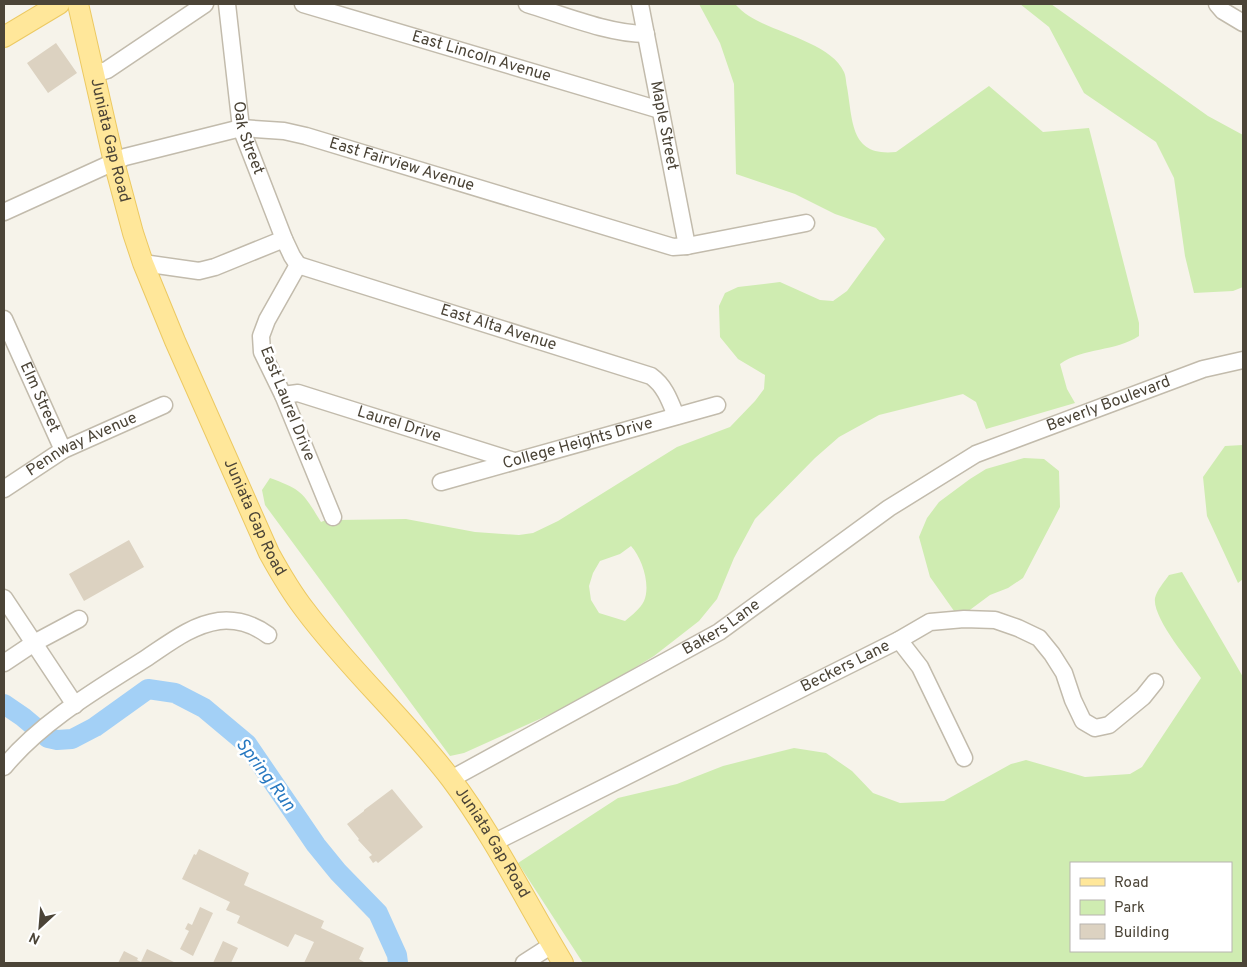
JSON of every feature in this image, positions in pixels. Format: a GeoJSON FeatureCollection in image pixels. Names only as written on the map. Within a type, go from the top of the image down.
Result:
{"type":"FeatureCollection","features":[{"type":"Feature","properties":{"kind":"main road"},"geometry":{"type":"LineString","coordinates":[[4,37],[59,4]]}},
{"type":"Feature","properties":{"kind":"main road","name":"Juniata Gap Road"},"geometry":{"type":"LineString","coordinates":[[78,4],[114,162],[143,263],[255,525],[283,579],[305,611],[451,779],[493,843],[563,963]]}},
{"type":"Feature","properties":{"kind":"street"},"geometry":{"type":"LineString","coordinates":[[94,74],[107,70],[205,4]]}},
{"type":"Feature","properties":{"kind":"street","name":"Oak Street"},"geometry":{"type":"LineString","coordinates":[[228,4],[241,128],[284,240],[298,265]]}},
{"type":"Feature","properties":{"kind":"street","name":"East Lincoln Avenue"},"geometry":{"type":"LineString","coordinates":[[303,4],[660,110]]}},
{"type":"Feature","properties":{"kind":"street"},"geometry":{"type":"LineString","coordinates":[[527,4],[607,28],[633,34],[646,34]]}},
{"type":"Feature","properties":{"kind":"street","name":"Maple Street"},"geometry":{"type":"LineString","coordinates":[[640,4],[687,246]]}},
{"type":"Feature","properties":{"kind":"street"},"geometry":{"type":"LineString","coordinates":[[1218,4],[1223,11],[1243,23]]}},
{"type":"Feature","properties":{"kind":"street","name":"East Fairview Avenue"},"geometry":{"type":"LineString","coordinates":[[4,212],[125,157],[241,128],[284,131],[306,136],[673,247],[687,246],[806,223]]}},
{"type":"Feature","properties":{"kind":"street"},"geometry":{"type":"LineString","coordinates":[[143,263],[199,271],[215,267],[284,240]]}},
{"type":"Feature","properties":{"kind":"street","name":"East Laurel Drive"},"geometry":{"type":"LineString","coordinates":[[298,265],[267,320],[261,336],[262,352],[283,395],[333,517]]}},
{"type":"Feature","properties":{"kind":"street","name":"East Alta Avenue"},"geometry":{"type":"LineString","coordinates":[[298,265],[651,376],[665,390],[676,416]]}},
{"type":"Feature","properties":{"kind":"street","name":"Elm Street"},"geometry":{"type":"LineString","coordinates":[[4,319],[63,450]]}},
{"type":"Feature","properties":{"kind":"street","name":"Beverly Boulevard"},"geometry":{"type":"LineString","coordinates":[[976,454],[1204,368],[1243,360]]}},
{"type":"Feature","properties":{"kind":"street","name":"Laurel Drive"},"geometry":{"type":"LineString","coordinates":[[283,395],[298,393],[514,461]]}},
{"type":"Feature","properties":{"kind":"street","name":"Pennway Avenue"},"geometry":{"type":"LineString","coordinates":[[4,489],[63,450],[164,405]]}},
{"type":"Feature","properties":{"kind":"street","name":"College Heights Drive"},"geometry":{"type":"LineString","coordinates":[[441,482],[716,405]]}},
{"type":"Feature","properties":{"kind":"street","name":"Bakers Lane"},"geometry":{"type":"LineString","coordinates":[[451,779],[720,632],[889,508],[976,454]]}},
{"type":"Feature","properties":{"kind":"street"},"geometry":{"type":"LineString","coordinates":[[4,598],[75,704]]}},
{"type":"Feature","properties":{"kind":"street"},"geometry":{"type":"LineString","coordinates":[[4,663],[34,643],[79,619]]}},
{"type":"Feature","properties":{"kind":"street","name":"Beckers Lane"},"geometry":{"type":"LineString","coordinates":[[493,843],[899,640],[930,622],[964,619],[995,620],[1039,638],[1064,673],[1073,700],[1083,721],[1095,728],[1109,725],[1143,697],[1155,682]]}},
{"type":"Feature","properties":{"kind":"street"},"geometry":{"type":"LineString","coordinates":[[4,766],[40,732],[75,704],[196,627],[232,620],[245,622],[257,627],[268,635]]}},
{"type":"Feature","properties":{"kind":"street"},"geometry":{"type":"LineString","coordinates":[[899,640],[920,667],[964,758]]}},
{"type":"Feature","properties":{"kind":"street"},"geometry":{"type":"LineString","coordinates":[[524,963],[552,945]]}},
{"type":"Feature","properties":{"kind":"green space"},"geometry":{"type":"Polygon","coordinates":[[[699,4],[735,4],[747,15],[760,22],[827,53],[837,62],[845,74],[856,134],[862,143],[870,149],[881,152],[896,152],[989,86],[1043,132],[1089,128],[1139,323],[1139,336],[1120,345],[1079,355],[1060,364],[1067,389],[1075,403],[986,429],[976,402],[963,394],[879,415],[839,437],[815,458],[755,519],[734,558],[717,599],[699,621],[654,656],[582,700],[464,753],[450,756],[265,505],[262,490],[270,478],[289,486],[306,498],[321,522],[333,517],[337,520],[406,519],[475,532],[519,535],[533,533],[558,521],[677,447],[730,427],[764,389],[765,375],[738,359],[720,337],[719,306],[725,293],[738,287],[780,282],[820,300],[833,301],[847,291],[885,239],[876,228],[835,214],[795,194],[736,174],[734,84],[720,43],[699,4]],[[631,546],[620,554],[600,561],[593,573],[589,586],[591,600],[599,613],[625,621],[636,612],[644,601],[646,580],[642,564],[631,546]]]}},
{"type":"Feature","properties":{"kind":"green space"},"geometry":{"type":"Polygon","coordinates":[[[1020,4],[1051,4],[1208,116],[1243,135],[1243,287],[1233,291],[1194,293],[1185,256],[1174,178],[1156,142],[1084,93],[1049,27],[1020,4]]]}},
{"type":"Feature","properties":{"kind":"green space"},"geometry":{"type":"Polygon","coordinates":[[[1243,445],[1243,579],[1238,583],[1207,516],[1203,477],[1225,446],[1243,445]]]}},
{"type":"Feature","properties":{"kind":"green space"},"geometry":{"type":"Polygon","coordinates":[[[1024,458],[1044,459],[1059,471],[1060,507],[1023,578],[1008,588],[990,595],[959,618],[930,577],[919,537],[927,518],[939,502],[986,469],[1024,458]]]}},
{"type":"Feature","properties":{"kind":"green space"},"geometry":{"type":"Polygon","coordinates":[[[1182,572],[1243,677],[1243,963],[583,963],[518,863],[618,798],[677,784],[723,766],[794,748],[826,753],[852,771],[873,793],[900,803],[944,801],[1011,764],[1026,760],[1085,777],[1130,774],[1142,767],[1201,678],[1159,617],[1155,598],[1169,575],[1182,572]]]}},
{"type":"Feature","properties":{"kind":"building"},"geometry":{"type":"Polygon","coordinates":[[[56,43],[77,73],[48,93],[27,63],[56,43]]]}},
{"type":"Feature","properties":{"kind":"building"},"geometry":{"type":"Polygon","coordinates":[[[129,540],[144,567],[84,601],[69,574],[129,540]]]}},
{"type":"Feature","properties":{"kind":"building"},"geometry":{"type":"Polygon","coordinates":[[[392,789],[423,827],[378,863],[376,861],[373,863],[369,857],[372,855],[347,824],[392,789]]]}},
{"type":"Feature","properties":{"kind":"building"},"geometry":{"type":"Polygon","coordinates":[[[199,849],[249,873],[244,885],[324,921],[321,928],[364,948],[359,959],[364,962],[304,963],[314,942],[295,934],[288,947],[237,923],[240,916],[226,910],[230,902],[182,879],[194,854],[196,855],[199,849]]]}},
{"type":"Feature","properties":{"kind":"building"},"geometry":{"type":"Polygon","coordinates":[[[200,907],[213,913],[193,956],[180,949],[189,931],[185,929],[188,923],[192,925],[200,907]]]}},
{"type":"Feature","properties":{"kind":"building"},"geometry":{"type":"Polygon","coordinates":[[[223,941],[238,948],[231,963],[213,963],[223,941]]]}},
{"type":"Feature","properties":{"kind":"building"},"geometry":{"type":"Polygon","coordinates":[[[147,949],[176,963],[118,963],[124,951],[138,958],[137,960],[141,962],[147,949]]]}},
{"type":"Feature","properties":{"kind":"waterway","name":"Spring Run"},"geometry":{"type":"LineString","coordinates":[[4,704],[48,738],[57,740],[72,739],[95,727],[148,689],[175,693],[204,708],[247,744],[316,845],[338,872],[378,913],[397,955],[398,963]]}}]}
